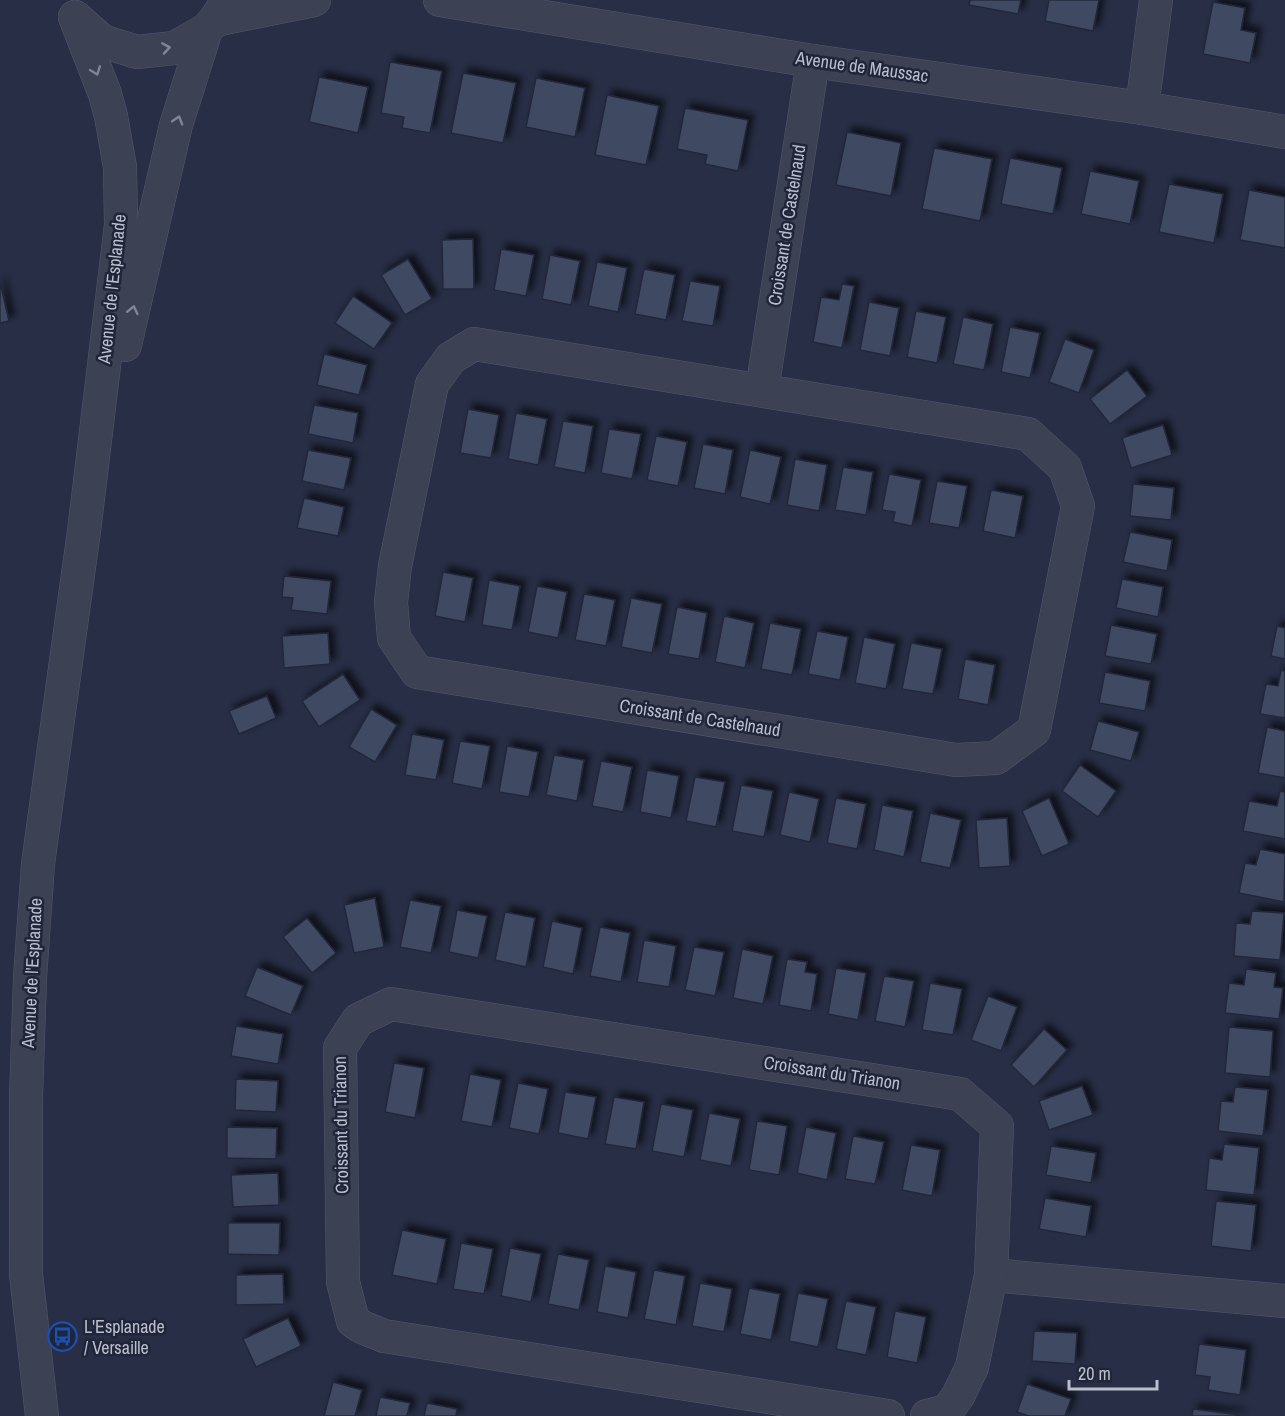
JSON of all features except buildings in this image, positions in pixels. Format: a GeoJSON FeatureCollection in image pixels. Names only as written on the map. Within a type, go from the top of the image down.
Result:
{"type":"FeatureCollection","features":[{"type":"Feature","properties":{"kind":"street"},"geometry":{"type":"LineString","coordinates":[[66,7],[102,41],[138,52],[174,48],[216,17],[314,0]]}},
{"type":"Feature","properties":{"kind":"street","name":"Avenue de Maussac"},"geometry":{"type":"LineString","coordinates":[[440,0],[813,61],[1142,108],[1285,132]]}},
{"type":"Feature","properties":{"kind":"street"},"geometry":{"type":"LineString","coordinates":[[1142,108],[1156,0]]}},
{"type":"Feature","properties":{"kind":"street","name":"Avenue de l'Esplanade"},"geometry":{"type":"LineString","coordinates":[[42,1416],[13,1275],[26,1098],[30,978],[38,864],[84,531],[121,214],[120,167],[111,116],[105,94],[66,7]]}},
{"type":"Feature","properties":{"kind":"street","name":"Avenue de l'Esplanade"},"geometry":{"type":"LineString","coordinates":[[84,531],[176,125],[216,17]]}},
{"type":"Feature","properties":{"kind":"street","name":"Croissant de Castelnaud"},"geometry":{"type":"LineString","coordinates":[[762,390],[813,61]]}},
{"type":"Feature","properties":{"kind":"street","name":"Croissant de Castelnaud"},"geometry":{"type":"LineString","coordinates":[[474,344],[762,390],[1028,434],[1065,468],[1078,506],[1034,730],[996,758],[956,760],[417,672],[394,638],[391,602],[395,566],[432,384],[451,358],[474,344]]}},
{"type":"Feature","properties":{"kind":"street","name":"Croissant du Trianon"},"geometry":{"type":"LineString","coordinates":[[888,1416],[384,1336],[362,1327],[354,1321],[343,1282],[340,1048],[358,1020],[391,1004],[960,1094],[997,1126],[991,1275],[972,1367],[958,1396],[947,1411],[927,1416]]}},
{"type":"Feature","properties":{"kind":"street"},"geometry":{"type":"LineString","coordinates":[[991,1275],[1285,1301]]}},
{"type":"Feature","properties":{"kind":"place","name":"L'Esplanade / Versaille"},"geometry":{"type":"Point","coordinates":[63,1337]}}]}
